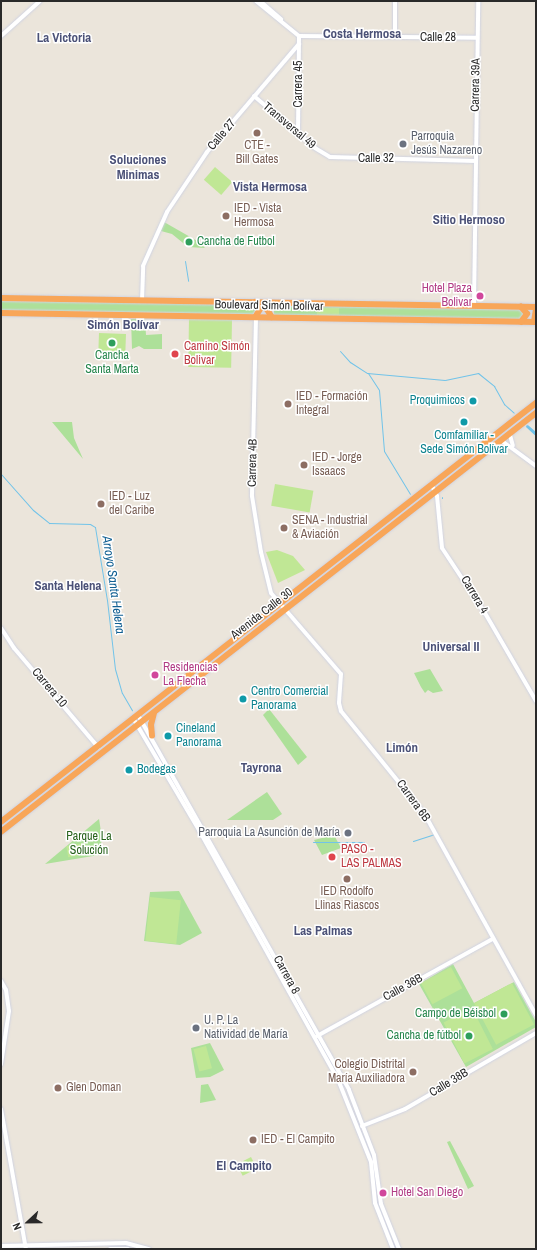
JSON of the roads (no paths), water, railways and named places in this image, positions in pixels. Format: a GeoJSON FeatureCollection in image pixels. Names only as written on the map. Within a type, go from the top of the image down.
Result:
{"type":"FeatureCollection","features":[{"type":"Feature","properties":{"kind":"highway","name":"Boulevard Simón Bolívar"},"geometry":{"type":"LineString","coordinates":[[1,298],[536,308]]}},
{"type":"Feature","properties":{"kind":"highway"},"geometry":{"type":"LineString","coordinates":[[255,302],[260,310],[256,317]]}},
{"type":"Feature","properties":{"kind":"highway"},"geometry":{"type":"LineString","coordinates":[[272,303],[268,310],[272,317]]}},
{"type":"Feature","properties":{"kind":"highway"},"geometry":{"type":"LineString","coordinates":[[520,322],[527,314],[521,307]]}},
{"type":"Feature","properties":{"kind":"highway"},"geometry":{"type":"LineString","coordinates":[[535,322],[536,308]]}},
{"type":"Feature","properties":{"kind":"highway","name":"Boulevard Simón Bolívar"},"geometry":{"type":"LineString","coordinates":[[1,313],[535,322]]}},
{"type":"Feature","properties":{"kind":"highway","name":"Avenida Calle 30"},"geometry":{"type":"LineString","coordinates":[[1,822],[410,500],[536,403]]}},
{"type":"Feature","properties":{"kind":"highway","name":"Avenida Calle 30"},"geometry":{"type":"LineString","coordinates":[[1,832],[416,509],[536,413]]}},
{"type":"Feature","properties":{"kind":"highway"},"geometry":{"type":"LineString","coordinates":[[152,736],[151,724],[154,713]]}},
{"type":"Feature","properties":{"kind":"street"},"geometry":{"type":"LineString","coordinates":[[5,33],[40,1]]}},
{"type":"Feature","properties":{"kind":"street"},"geometry":{"type":"LineString","coordinates":[[256,1],[300,35]]}},
{"type":"Feature","properties":{"kind":"street"},"geometry":{"type":"LineString","coordinates":[[260,1],[300,35]]}},
{"type":"Feature","properties":{"kind":"street"},"geometry":{"type":"LineString","coordinates":[[395,1],[395,37]]}},
{"type":"Feature","properties":{"kind":"street","name":"Carrera 39A"},"geometry":{"type":"LineString","coordinates":[[474,306],[478,1]]}},
{"type":"Feature","properties":{"kind":"street","name":"Calle 28"},"geometry":{"type":"LineString","coordinates":[[300,35],[477,38]]}},
{"type":"Feature","properties":{"kind":"street","name":"Carrera 45"},"geometry":{"type":"LineString","coordinates":[[298,133],[300,35]]}},
{"type":"Feature","properties":{"kind":"street","name":"Calle 27"},"geometry":{"type":"LineString","coordinates":[[142,301],[143,266],[167,212],[207,152],[299,44]]}},
{"type":"Feature","properties":{"kind":"street","name":"Transversal 49"},"geometry":{"type":"LineString","coordinates":[[254,96],[325,155]]}},
{"type":"Feature","properties":{"kind":"street","name":"Calle 32"},"geometry":{"type":"LineString","coordinates":[[325,155],[344,159],[476,160]]}},
{"type":"Feature","properties":{"kind":"street","name":"Carrera 4B"},"geometry":{"type":"LineString","coordinates":[[256,317],[252,496],[261,552],[271,593],[279,604]]}},
{"type":"Feature","properties":{"kind":"street"},"geometry":{"type":"LineString","coordinates":[[510,434],[513,446]]}},
{"type":"Feature","properties":{"kind":"street"},"geometry":{"type":"LineString","coordinates":[[502,440],[513,446],[536,466]]}},
{"type":"Feature","properties":{"kind":"street","name":"Carrera 4"},"geometry":{"type":"LineString","coordinates":[[431,484],[436,493],[442,548],[482,607],[536,701]]}},
{"type":"Feature","properties":{"kind":"street","name":"Carrera 6B"},"geometry":{"type":"LineString","coordinates":[[279,604],[341,674],[339,703],[341,711],[424,813],[536,1015]]}},
{"type":"Feature","properties":{"kind":"street","name":"Carrera 10"},"geometry":{"type":"LineString","coordinates":[[1,628],[14,648],[98,746]]}},
{"type":"Feature","properties":{"kind":"street","name":"Carrera 8"},"geometry":{"type":"LineString","coordinates":[[136,716],[339,1082],[358,1126],[373,1168],[376,1207],[393,1249]]}},
{"type":"Feature","properties":{"kind":"street","name":"Carrera 8"},"geometry":{"type":"LineString","coordinates":[[140,724],[152,736],[349,1090],[364,1126],[377,1165],[381,1204],[399,1249]]}},
{"type":"Feature","properties":{"kind":"street","name":"Calle 36B"},"geometry":{"type":"LineString","coordinates":[[314,1038],[493,939]]}},
{"type":"Feature","properties":{"kind":"street"},"geometry":{"type":"LineString","coordinates":[[1,980],[8,997],[9,1011],[1,1064]]}},
{"type":"Feature","properties":{"kind":"street","name":"Calle 38B"},"geometry":{"type":"LineString","coordinates":[[358,1126],[364,1126],[405,1109],[536,1033]]}},
{"type":"Feature","properties":{"kind":"street"},"geometry":{"type":"LineString","coordinates":[[1,1109],[26,1247]]}},
{"type":"Feature","properties":{"kind":"street"},"geometry":{"type":"LineString","coordinates":[[1,1246],[26,1247],[126,1243],[149,1249]]}},
{"type":"Feature","properties":{"kind":"street"},"geometry":{"type":"LineString","coordinates":[[110,1249],[128,1249]]}},
{"type":"Feature","properties":{"kind":"waterway"},"geometry":{"type":"LineString","coordinates":[[185,261],[188,281]]}},
{"type":"Feature","properties":{"kind":"waterway"},"geometry":{"type":"LineString","coordinates":[[340,351],[350,362],[367,373],[445,380],[478,373],[494,386],[504,404],[514,413]]}},
{"type":"Feature","properties":{"kind":"waterway"},"geometry":{"type":"LineString","coordinates":[[368,373],[379,390],[384,451],[410,494]]}},
{"type":"Feature","properties":{"kind":"waterway"},"geometry":{"type":"LineString","coordinates":[[527,426],[536,434]]}},
{"type":"Feature","properties":{"kind":"waterway","name":"Arroyo Santa Helena"},"geometry":{"type":"LineString","coordinates":[[1,474],[33,510],[49,523],[90,524],[95,527],[107,600],[115,669],[122,693],[132,710]]}},
{"type":"Feature","properties":{"kind":"waterway"},"geometry":{"type":"LineString","coordinates":[[413,841],[434,834]]}},
{"type":"Feature","properties":{"kind":"waterway"},"geometry":{"type":"LineString","coordinates":[[313,842],[364,842]]}},
{"type":"Feature","properties":{"kind":"place","name":"CTE - Bill Gates"},"geometry":{"type":"Point","coordinates":[257,133]}},
{"type":"Feature","properties":{"kind":"place","name":"Parroquia Jesús Nazareno"},"geometry":{"type":"Point","coordinates":[403,144]}},
{"type":"Feature","properties":{"kind":"place","name":"IED - Vista Hermosa"},"geometry":{"type":"Point","coordinates":[226,216]}},
{"type":"Feature","properties":{"kind":"place","name":"Cancha de Futbol"},"geometry":{"type":"Point","coordinates":[189,242]}},
{"type":"Feature","properties":{"kind":"place","name":"Hotel Plaza Bolivar"},"geometry":{"type":"Point","coordinates":[480,296]}},
{"type":"Feature","properties":{"kind":"place","name":"Cancha Santa Marta"},"geometry":{"type":"Point","coordinates":[112,343]}},
{"type":"Feature","properties":{"kind":"place","name":"Camino Simón Bolivar"},"geometry":{"type":"Point","coordinates":[175,354]}},
{"type":"Feature","properties":{"kind":"place","name":"Proquimicos"},"geometry":{"type":"Point","coordinates":[473,401]}},
{"type":"Feature","properties":{"kind":"place","name":"IED - Formación Integral"},"geometry":{"type":"Point","coordinates":[288,404]}},
{"type":"Feature","properties":{"kind":"place","name":"Comfamiliar - Sede Simón Bolívar"},"geometry":{"type":"Point","coordinates":[464,422]}},
{"type":"Feature","properties":{"kind":"place","name":"IED - Jorge Issaacs"},"geometry":{"type":"Point","coordinates":[304,465]}},
{"type":"Feature","properties":{"kind":"place","name":"IED - Luz del Caribe"},"geometry":{"type":"Point","coordinates":[101,504]}},
{"type":"Feature","properties":{"kind":"place","name":"SENA - Industrial & Aviación"},"geometry":{"type":"Point","coordinates":[284,528]}},
{"type":"Feature","properties":{"kind":"place","name":"Residencias La Flecha"},"geometry":{"type":"Point","coordinates":[155,675]}},
{"type":"Feature","properties":{"kind":"place","name":"Centro Comercial Panorama"},"geometry":{"type":"Point","coordinates":[243,699]}},
{"type":"Feature","properties":{"kind":"place","name":"Cineland Panorama"},"geometry":{"type":"Point","coordinates":[168,736]}},
{"type":"Feature","properties":{"kind":"place","name":"Bodegas"},"geometry":{"type":"Point","coordinates":[129,770]}},
{"type":"Feature","properties":{"kind":"place","name":"Parroquia La Asunción de María"},"geometry":{"type":"Point","coordinates":[348,833]}},
{"type":"Feature","properties":{"kind":"place","name":"PASO - LAS PALMAS"},"geometry":{"type":"Point","coordinates":[332,857]}},
{"type":"Feature","properties":{"kind":"place","name":"IED Rodolfo Llinas Riascos"},"geometry":{"type":"Point","coordinates":[347,879]}},
{"type":"Feature","properties":{"kind":"place","name":"Campo de Béisbol"},"geometry":{"type":"Point","coordinates":[504,1014]}},
{"type":"Feature","properties":{"kind":"place","name":"U. P. La Natividad de María"},"geometry":{"type":"Point","coordinates":[196,1028]}},
{"type":"Feature","properties":{"kind":"place","name":"Cancha de fútbol"},"geometry":{"type":"Point","coordinates":[469,1036]}},
{"type":"Feature","properties":{"kind":"place","name":"Colegio Distrital María Auxiliadora"},"geometry":{"type":"Point","coordinates":[413,1072]}},
{"type":"Feature","properties":{"kind":"place","name":"Glen Doman"},"geometry":{"type":"Point","coordinates":[58,1088]}},
{"type":"Feature","properties":{"kind":"place","name":"IED - El Campito"},"geometry":{"type":"Point","coordinates":[253,1140]}},
{"type":"Feature","properties":{"kind":"place","name":"Hotel San Diego"},"geometry":{"type":"Point","coordinates":[383,1193]}},
{"type":"Feature","properties":{"kind":"district","name":"Costa Hermosa"},"geometry":{"type":"Point","coordinates":[362,34]}},
{"type":"Feature","properties":{"kind":"district","name":"La Victoria"},"geometry":{"type":"Point","coordinates":[64,38]}},
{"type":"Feature","properties":{"kind":"district","name":"Soluciones Minimas"},"geometry":{"type":"Point","coordinates":[138,168]}},
{"type":"Feature","properties":{"kind":"district","name":"Vista Hermosa"},"geometry":{"type":"Point","coordinates":[270,187]}},
{"type":"Feature","properties":{"kind":"district","name":"Sitio Hermoso"},"geometry":{"type":"Point","coordinates":[469,220]}},
{"type":"Feature","properties":{"kind":"district","name":"Simón Bolívar"},"geometry":{"type":"Point","coordinates":[123,325]}},
{"type":"Feature","properties":{"kind":"district","name":"Santa Helena"},"geometry":{"type":"Point","coordinates":[68,586]}},
{"type":"Feature","properties":{"kind":"district","name":"Universal II"},"geometry":{"type":"Point","coordinates":[451,647]}},
{"type":"Feature","properties":{"kind":"district","name":"Limón"},"geometry":{"type":"Point","coordinates":[402,748]}},
{"type":"Feature","properties":{"kind":"district","name":"Tayrona"},"geometry":{"type":"Point","coordinates":[261,768]}},
{"type":"Feature","properties":{"kind":"district","name":"Las Palmas"},"geometry":{"type":"Point","coordinates":[323,931]}},
{"type":"Feature","properties":{"kind":"district","name":"El Campito"},"geometry":{"type":"Point","coordinates":[244,1166]}},
{"type":"Feature","properties":{"kind":"park label","name":"Parque La Solución"},"geometry":{"type":"Point","coordinates":[89,844]}}]}
